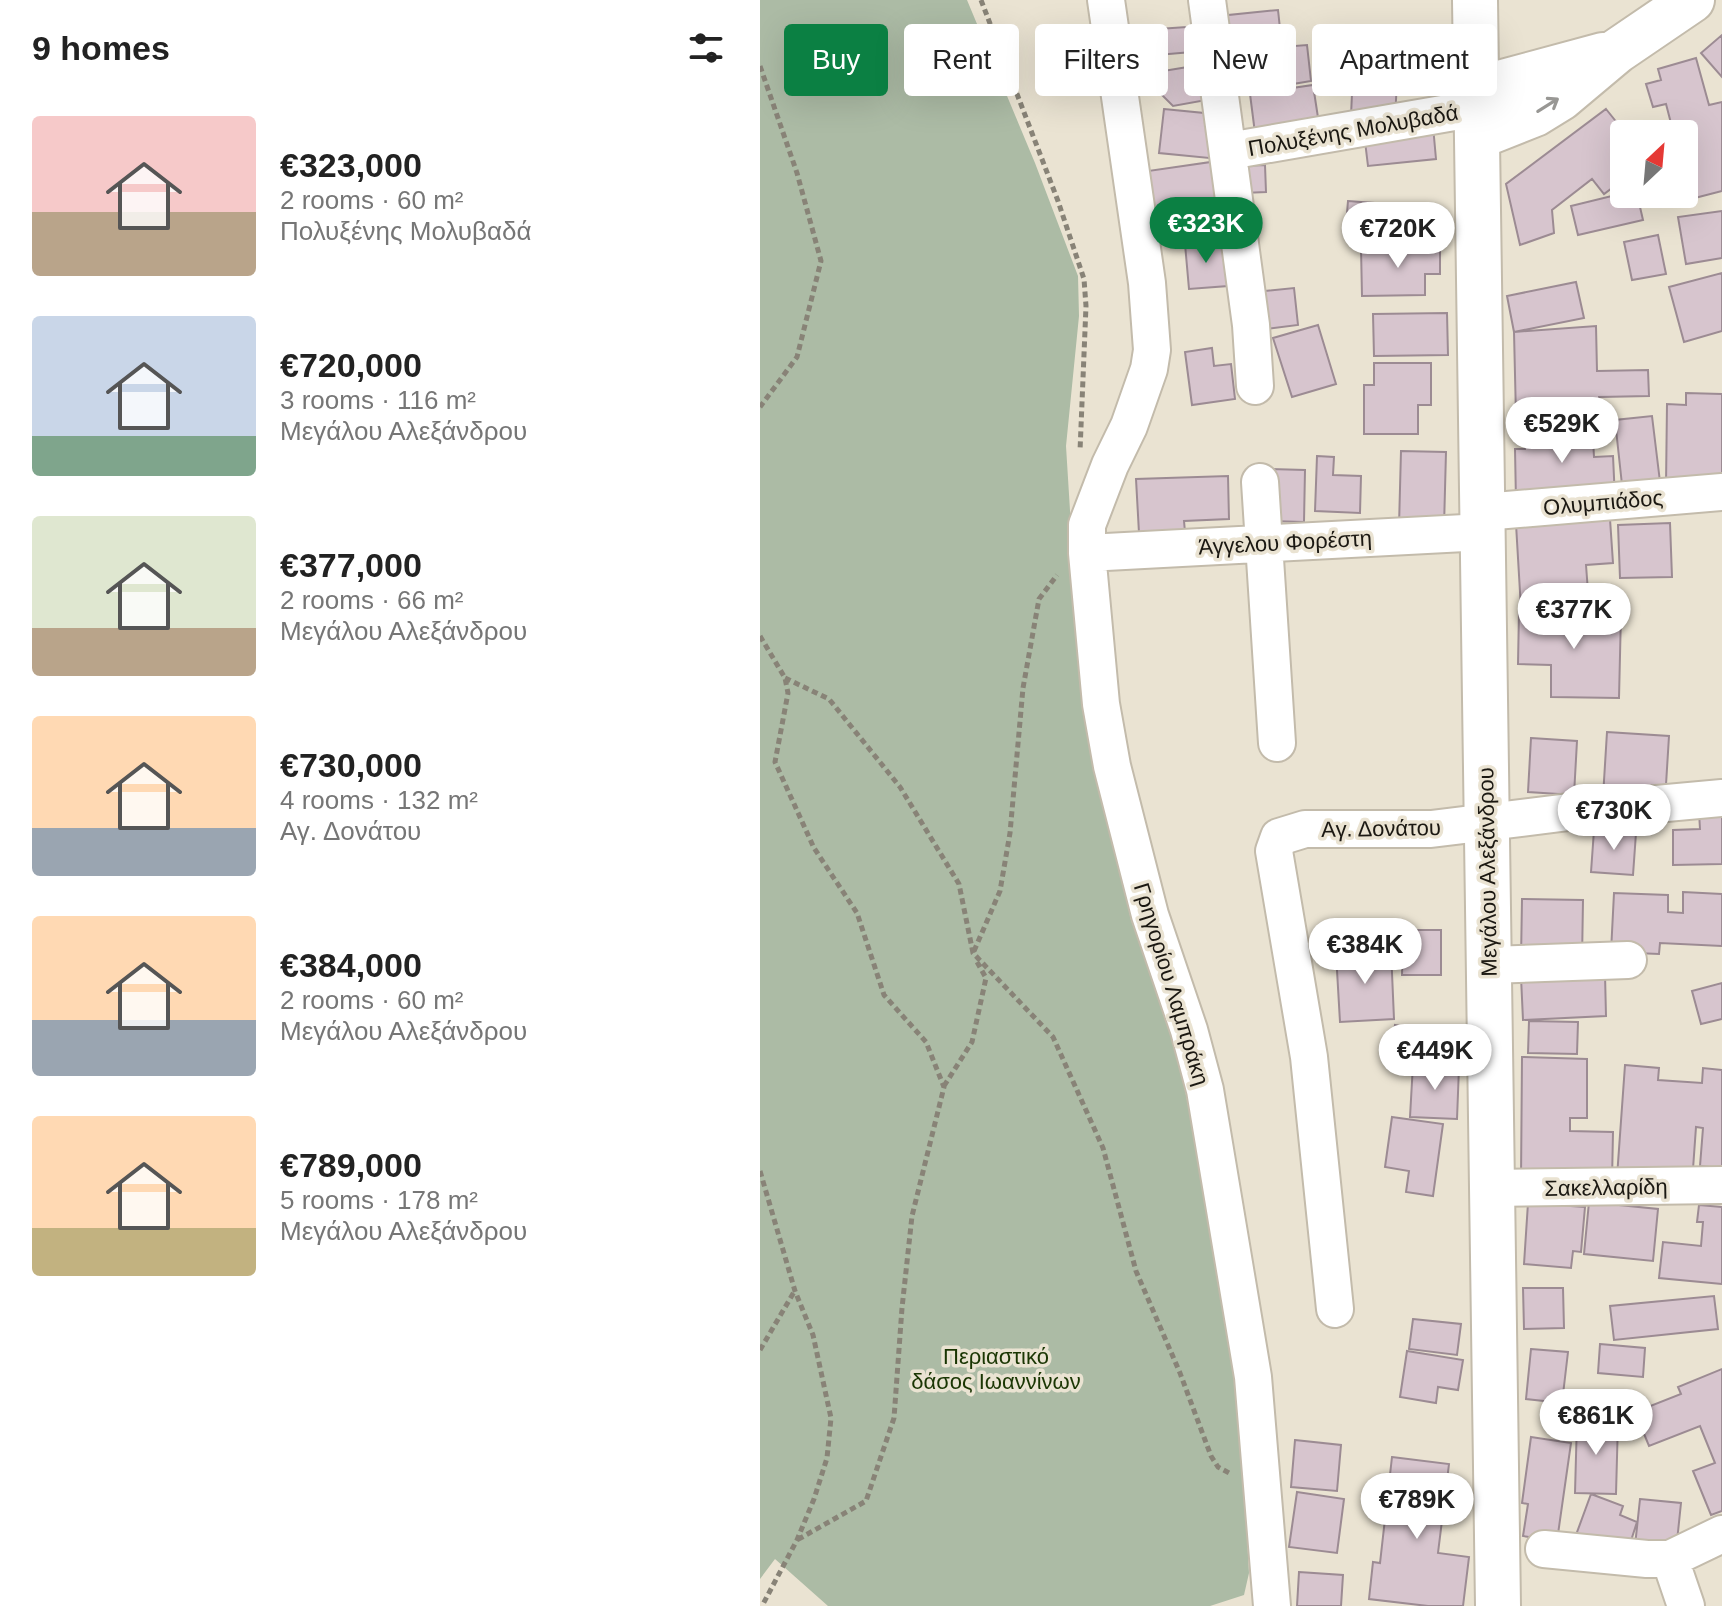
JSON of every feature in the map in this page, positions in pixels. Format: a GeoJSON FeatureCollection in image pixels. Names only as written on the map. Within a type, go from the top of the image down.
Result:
{"type":"FeatureCollection","features":[{"type":"Feature","properties":{"kind":"main road","name":"Μεγάλου Αλεξάνδρου"},"geometry":{"type":"LineString","coordinates":[[1475,0],[1498,1606]]}},
{"type":"Feature","properties":{"kind":"main road"},"geometry":{"type":"LineString","coordinates":[[1477,112],[1535,114],[1561,98],[1617,51],[1692,0]]}},
{"type":"Feature","properties":{"kind":"street","name":"Γρηγορίου Λαμπράκη"},"geometry":{"type":"LineString","coordinates":[[1106,0],[1147,283],[1152,350],[1149,369],[1129,426],[1087,525],[1087,553],[1107,743],[1150,915],[1189,1030],[1205,1090],[1246,1326],[1258,1420],[1272,1606]]}},
{"type":"Feature","properties":{"kind":"street","name":"Πολυξένης Μολυβαδά"},"geometry":{"type":"LineString","coordinates":[[1207,0],[1251,325],[1255,386]]}},
{"type":"Feature","properties":{"kind":"street","name":"Πολυξένης Μολυβαδά"},"geometry":{"type":"LineString","coordinates":[[1229,151],[1477,112]]}},
{"type":"Feature","properties":{"kind":"street"},"geometry":{"type":"LineString","coordinates":[[1260,482],[1277,743]]}},
{"type":"Feature","properties":{"kind":"street","name":"Ολυμπιάδος"},"geometry":{"type":"LineString","coordinates":[[1483,522],[1722,492]]}},
{"type":"Feature","properties":{"kind":"street","name":"Άγγελου Φορέστη"},"geometry":{"type":"LineString","coordinates":[[1087,553],[1264,543],[1483,522]]}},
{"type":"Feature","properties":{"kind":"street","name":"Αγ. Δονάτου"},"geometry":{"type":"LineString","coordinates":[[1335,1309],[1312,1081],[1274,851],[1279,837],[1305,829],[1398,830],[1722,798]]}},
{"type":"Feature","properties":{"kind":"street"},"geometry":{"type":"LineString","coordinates":[[1489,965],[1628,960]]}},
{"type":"Feature","properties":{"kind":"street","name":"Σακελλαρίδη"},"geometry":{"type":"LineString","coordinates":[[1490,1188],[1722,1185]]}},
{"type":"Feature","properties":{"kind":"street"},"geometry":{"type":"LineString","coordinates":[[1544,1549],[1670,1559],[1722,1534]]}},
{"type":"Feature","properties":{"kind":"street"},"geometry":{"type":"LineString","coordinates":[[1670,1559],[1686,1606]]}},
{"type":"Feature","properties":{"kind":"path"},"geometry":{"type":"LineString","coordinates":[[981,0],[1058,201],[1084,279],[1086,306],[1080,485],[1082,496],[1093,507]]}},
{"type":"Feature","properties":{"kind":"path"},"geometry":{"type":"LineString","coordinates":[[760,66],[797,173],[821,261],[797,357],[760,407]]}},
{"type":"Feature","properties":{"kind":"path"},"geometry":{"type":"LineString","coordinates":[[973,953],[1000,891],[1003,876],[1010,833],[1023,688],[1039,599],[1074,558],[1087,553]]}},
{"type":"Feature","properties":{"kind":"path"},"geometry":{"type":"LineString","coordinates":[[760,636],[785,678],[788,693],[775,762],[814,848],[857,913],[884,995],[926,1042],[944,1087]]}},
{"type":"Feature","properties":{"kind":"path"},"geometry":{"type":"LineString","coordinates":[[785,678],[829,699],[900,787],[959,884],[973,953],[986,978],[972,1042],[944,1087],[912,1216],[894,1418],[866,1501],[797,1540]]}},
{"type":"Feature","properties":{"kind":"path"},"geometry":{"type":"LineString","coordinates":[[973,953],[1053,1037],[1103,1148],[1136,1271],[1180,1373],[1211,1456],[1218,1467],[1234,1476],[1263,1479]]}},
{"type":"Feature","properties":{"kind":"path"},"geometry":{"type":"LineString","coordinates":[[760,1171],[795,1291],[813,1335],[831,1418],[827,1458],[814,1499],[797,1540],[762,1606]]}},
{"type":"Feature","properties":{"kind":"path"},"geometry":{"type":"LineString","coordinates":[[760,1350],[795,1291]]}},
{"type":"Feature","properties":{"kind":"green space","name":"Περιαστικό δάσος Ιωαννίνων"},"geometry":{"type":"Polygon","coordinates":[[[760,0],[967,0],[977,24],[904,24],[904,96],[1007,96],[1078,276],[1079,316],[1066,446],[1082,704],[1131,920],[1168,1021],[1206,1199],[1239,1388],[1249,1573],[1244,1595],[1210,1606],[828,1606],[775,1559],[760,1579],[760,0]]]}},
{"type":"Feature","properties":{"kind":"building"},"geometry":{"type":"Polygon","coordinates":[[[1278,10],[1280,24],[1220,24],[1219,16],[1278,10]]]}},
{"type":"Feature","properties":{"kind":"building"},"geometry":{"type":"Polygon","coordinates":[[[1184,27],[1184,53],[1168,54],[1168,28],[1184,27]]]}},
{"type":"Feature","properties":{"kind":"building"},"geometry":{"type":"Polygon","coordinates":[[[1722,35],[1722,77],[1701,53],[1722,35]]]}},
{"type":"Feature","properties":{"kind":"building"},"geometry":{"type":"Polygon","coordinates":[[[1307,45],[1311,81],[1296,84],[1296,46],[1307,45]]]}},
{"type":"Feature","properties":{"kind":"building"},"geometry":{"type":"Polygon","coordinates":[[[1696,58],[1709,105],[1722,102],[1722,191],[1698,197],[1698,120],[1670,120],[1666,104],[1653,107],[1646,84],[1661,80],[1658,69],[1696,58]]]}},
{"type":"Feature","properties":{"kind":"building"},"geometry":{"type":"Polygon","coordinates":[[[1184,68],[1184,96],[1211,96],[1212,99],[1173,106],[1163,96],[1168,96],[1168,70],[1184,68]]]}},
{"type":"Feature","properties":{"kind":"building"},"geometry":{"type":"Polygon","coordinates":[[[1312,85],[1319,124],[1255,133],[1250,96],[1296,96],[1296,87],[1312,85]]]}},
{"type":"Feature","properties":{"kind":"building"},"geometry":{"type":"Polygon","coordinates":[[[1352,96],[1396,96],[1395,119],[1351,116],[1352,96]]]}},
{"type":"Feature","properties":{"kind":"building"},"geometry":{"type":"Polygon","coordinates":[[[1164,109],[1214,114],[1209,158],[1159,153],[1164,109]]]}},
{"type":"Feature","properties":{"kind":"building"},"geometry":{"type":"Polygon","coordinates":[[[1606,109],[1615,120],[1610,120],[1610,190],[1604,194],[1592,179],[1552,210],[1554,233],[1520,245],[1506,184],[1606,109]]]}},
{"type":"Feature","properties":{"kind":"building"},"geometry":{"type":"Polygon","coordinates":[[[1433,126],[1436,159],[1368,166],[1364,133],[1433,126]]]}},
{"type":"Feature","properties":{"kind":"building"},"geometry":{"type":"Polygon","coordinates":[[[1211,162],[1219,213],[1156,223],[1148,171],[1211,162]]]}},
{"type":"Feature","properties":{"kind":"building"},"geometry":{"type":"Polygon","coordinates":[[[1265,165],[1266,192],[1243,193],[1241,166],[1265,165]]]}},
{"type":"Feature","properties":{"kind":"building"},"geometry":{"type":"Polygon","coordinates":[[[1610,196],[1610,208],[1640,208],[1643,220],[1578,235],[1571,206],[1610,196]]]}},
{"type":"Feature","properties":{"kind":"building"},"geometry":{"type":"Polygon","coordinates":[[[1348,201],[1414,206],[1412,241],[1345,236],[1348,201]]]}},
{"type":"Feature","properties":{"kind":"building"},"geometry":{"type":"Polygon","coordinates":[[[1722,211],[1722,258],[1686,264],[1678,217],[1722,211]]]}},
{"type":"Feature","properties":{"kind":"building"},"geometry":{"type":"Polygon","coordinates":[[[1658,235],[1666,274],[1632,280],[1624,242],[1658,235]]]}},
{"type":"Feature","properties":{"kind":"building"},"geometry":{"type":"Polygon","coordinates":[[[1224,241],[1228,286],[1189,289],[1185,244],[1224,241]]]}},
{"type":"Feature","properties":{"kind":"building"},"geometry":{"type":"Polygon","coordinates":[[[1440,247],[1440,274],[1425,274],[1425,295],[1362,296],[1361,248],[1440,247]]]}},
{"type":"Feature","properties":{"kind":"building"},"geometry":{"type":"Polygon","coordinates":[[[1722,273],[1722,331],[1684,342],[1669,287],[1722,273]]]}},
{"type":"Feature","properties":{"kind":"building"},"geometry":{"type":"Polygon","coordinates":[[[1576,282],[1584,318],[1514,332],[1507,296],[1576,282]]]}},
{"type":"Feature","properties":{"kind":"building"},"geometry":{"type":"Polygon","coordinates":[[[1294,288],[1298,325],[1259,330],[1255,292],[1294,288]]]}},
{"type":"Feature","properties":{"kind":"building"},"geometry":{"type":"Polygon","coordinates":[[[1447,313],[1448,355],[1374,356],[1373,314],[1447,313]]]}},
{"type":"Feature","properties":{"kind":"building"},"geometry":{"type":"Polygon","coordinates":[[[1318,325],[1336,384],[1292,397],[1273,338],[1318,325]]]}},
{"type":"Feature","properties":{"kind":"building"},"geometry":{"type":"Polygon","coordinates":[[[1596,326],[1597,371],[1648,370],[1649,396],[1599,397],[1599,416],[1516,417],[1514,332],[1596,326]]]}},
{"type":"Feature","properties":{"kind":"building"},"geometry":{"type":"Polygon","coordinates":[[[1212,348],[1214,366],[1231,364],[1235,399],[1192,405],[1185,352],[1212,348]]]}},
{"type":"Feature","properties":{"kind":"building"},"geometry":{"type":"Polygon","coordinates":[[[1374,363],[1431,363],[1431,405],[1418,405],[1418,434],[1364,434],[1364,385],[1374,385],[1374,363]]]}},
{"type":"Feature","properties":{"kind":"building"},"geometry":{"type":"Polygon","coordinates":[[[1686,393],[1722,394],[1722,486],[1666,485],[1667,404],[1686,405],[1686,393]]]}},
{"type":"Feature","properties":{"kind":"building"},"geometry":{"type":"Polygon","coordinates":[[[1652,416],[1661,490],[1623,494],[1615,420],[1652,416]]]}},
{"type":"Feature","properties":{"kind":"building"},"geometry":{"type":"Polygon","coordinates":[[[1592,421],[1594,457],[1613,456],[1615,499],[1516,502],[1515,449],[1525,449],[1524,423],[1592,421]]]}},
{"type":"Feature","properties":{"kind":"building"},"geometry":{"type":"Polygon","coordinates":[[[1401,451],[1446,452],[1444,527],[1399,526],[1401,451]]]}},
{"type":"Feature","properties":{"kind":"building"},"geometry":{"type":"Polygon","coordinates":[[[1317,456],[1334,457],[1333,475],[1361,476],[1360,513],[1315,511],[1317,456]]]}},
{"type":"Feature","properties":{"kind":"building"},"geometry":{"type":"Polygon","coordinates":[[[1270,469],[1305,470],[1304,522],[1269,521],[1270,469]]]}},
{"type":"Feature","properties":{"kind":"building"},"geometry":{"type":"Polygon","coordinates":[[[1228,476],[1229,519],[1184,521],[1185,532],[1139,533],[1136,479],[1228,476]]]}},
{"type":"Feature","properties":{"kind":"building"},"geometry":{"type":"Polygon","coordinates":[[[1610,519],[1613,563],[1586,565],[1589,605],[1521,609],[1516,524],[1610,519]]]}},
{"type":"Feature","properties":{"kind":"building"},"geometry":{"type":"Polygon","coordinates":[[[1670,523],[1672,577],[1620,578],[1618,525],[1670,523]]]}},
{"type":"Feature","properties":{"kind":"building"},"geometry":{"type":"Polygon","coordinates":[[[1519,611],[1621,613],[1619,698],[1551,697],[1551,665],[1518,664],[1519,611]]]}},
{"type":"Feature","properties":{"kind":"building"},"geometry":{"type":"Polygon","coordinates":[[[1607,732],[1669,736],[1665,801],[1603,797],[1607,732]]]}},
{"type":"Feature","properties":{"kind":"building"},"geometry":{"type":"Polygon","coordinates":[[[1531,738],[1577,741],[1574,795],[1528,792],[1531,738]]]}},
{"type":"Feature","properties":{"kind":"building"},"geometry":{"type":"Polygon","coordinates":[[[1699,812],[1722,812],[1722,864],[1673,865],[1673,830],[1700,829],[1699,812]]]}},
{"type":"Feature","properties":{"kind":"building"},"geometry":{"type":"Polygon","coordinates":[[[1594,830],[1636,833],[1633,875],[1591,872],[1594,830]]]}},
{"type":"Feature","properties":{"kind":"building"},"geometry":{"type":"Polygon","coordinates":[[[1683,892],[1722,894],[1722,946],[1660,943],[1659,954],[1611,952],[1614,893],[1668,895],[1668,912],[1683,913],[1683,892]]]}},
{"type":"Feature","properties":{"kind":"building"},"geometry":{"type":"Polygon","coordinates":[[[1522,899],[1583,900],[1582,961],[1521,960],[1522,899]]]}},
{"type":"Feature","properties":{"kind":"building"},"geometry":{"type":"Polygon","coordinates":[[[1403,930],[1441,930],[1441,975],[1402,975],[1403,930]]]}},
{"type":"Feature","properties":{"kind":"building"},"geometry":{"type":"Polygon","coordinates":[[[1391,950],[1394,1019],[1340,1022],[1336,953],[1391,950]]]}},
{"type":"Feature","properties":{"kind":"building"},"geometry":{"type":"Polygon","coordinates":[[[1605,974],[1606,1016],[1523,1020],[1521,977],[1605,974]]]}},
{"type":"Feature","properties":{"kind":"building"},"geometry":{"type":"Polygon","coordinates":[[[1722,983],[1722,1019],[1701,1024],[1692,991],[1722,983]]]}},
{"type":"Feature","properties":{"kind":"building"},"geometry":{"type":"Polygon","coordinates":[[[1529,1021],[1578,1022],[1577,1054],[1528,1053],[1529,1021]]]}},
{"type":"Feature","properties":{"kind":"building"},"geometry":{"type":"Polygon","coordinates":[[[1395,1025],[1442,1033],[1437,1062],[1415,1058],[1416,1053],[1391,1048],[1395,1025]]]}},
{"type":"Feature","properties":{"kind":"building"},"geometry":{"type":"Polygon","coordinates":[[[1522,1057],[1587,1059],[1587,1118],[1570,1118],[1570,1131],[1613,1132],[1612,1181],[1521,1180],[1522,1057]]]}},
{"type":"Feature","properties":{"kind":"building"},"geometry":{"type":"Polygon","coordinates":[[[1413,1064],[1459,1067],[1457,1119],[1410,1117],[1413,1064]]]}},
{"type":"Feature","properties":{"kind":"building"},"geometry":{"type":"Polygon","coordinates":[[[1625,1065],[1659,1068],[1658,1080],[1702,1083],[1703,1068],[1722,1070],[1722,1168],[1700,1166],[1703,1128],[1696,1127],[1692,1183],[1617,1177],[1625,1065]]]}},
{"type":"Feature","properties":{"kind":"building"},"geometry":{"type":"Polygon","coordinates":[[[1392,1117],[1443,1124],[1433,1196],[1406,1192],[1409,1171],[1385,1167],[1392,1117]]]}},
{"type":"Feature","properties":{"kind":"building"},"geometry":{"type":"Polygon","coordinates":[[[1589,1202],[1658,1209],[1653,1261],[1584,1254],[1589,1202]]]}},
{"type":"Feature","properties":{"kind":"building"},"geometry":{"type":"Polygon","coordinates":[[[1528,1203],[1585,1207],[1581,1252],[1573,1251],[1571,1268],[1524,1264],[1528,1203]]]}},
{"type":"Feature","properties":{"kind":"building"},"geometry":{"type":"Polygon","coordinates":[[[1699,1205],[1722,1207],[1722,1284],[1659,1278],[1663,1242],[1701,1246],[1703,1222],[1697,1222],[1699,1205]]]}},
{"type":"Feature","properties":{"kind":"building"},"geometry":{"type":"Polygon","coordinates":[[[1523,1288],[1563,1288],[1564,1328],[1524,1329],[1523,1288]]]}},
{"type":"Feature","properties":{"kind":"building"},"geometry":{"type":"Polygon","coordinates":[[[1714,1296],[1718,1329],[1614,1340],[1610,1306],[1714,1296]]]}},
{"type":"Feature","properties":{"kind":"building"},"geometry":{"type":"Polygon","coordinates":[[[1413,1319],[1461,1324],[1457,1355],[1409,1349],[1413,1319]]]}},
{"type":"Feature","properties":{"kind":"building"},"geometry":{"type":"Polygon","coordinates":[[[1600,1344],[1645,1348],[1643,1377],[1598,1373],[1600,1344]]]}},
{"type":"Feature","properties":{"kind":"building"},"geometry":{"type":"Polygon","coordinates":[[[1531,1349],[1568,1352],[1562,1403],[1526,1399],[1531,1349]]]}},
{"type":"Feature","properties":{"kind":"building"},"geometry":{"type":"Polygon","coordinates":[[[1407,1351],[1463,1360],[1458,1390],[1438,1387],[1436,1403],[1400,1397],[1407,1351]]]}},
{"type":"Feature","properties":{"kind":"building"},"geometry":{"type":"Polygon","coordinates":[[[1722,1369],[1722,1511],[1711,1515],[1693,1471],[1715,1463],[1700,1426],[1649,1446],[1635,1412],[1681,1394],[1678,1387],[1722,1369]]]}},
{"type":"Feature","properties":{"kind":"building"},"geometry":{"type":"Polygon","coordinates":[[[1577,1420],[1618,1421],[1616,1494],[1575,1493],[1577,1420]]]}},
{"type":"Feature","properties":{"kind":"building"},"geometry":{"type":"Polygon","coordinates":[[[1531,1437],[1571,1443],[1557,1541],[1523,1536],[1528,1504],[1522,1503],[1531,1437]]]}},
{"type":"Feature","properties":{"kind":"building"},"geometry":{"type":"Polygon","coordinates":[[[1295,1440],[1341,1445],[1337,1491],[1291,1487],[1295,1440]]]}},
{"type":"Feature","properties":{"kind":"building"},"geometry":{"type":"Polygon","coordinates":[[[1392,1457],[1449,1464],[1438,1553],[1469,1557],[1463,1606],[1428,1606],[1369,1599],[1373,1562],[1380,1563],[1392,1457]]]}},
{"type":"Feature","properties":{"kind":"building"},"geometry":{"type":"Polygon","coordinates":[[[1297,1492],[1344,1499],[1337,1553],[1289,1547],[1297,1492]]]}},
{"type":"Feature","properties":{"kind":"building"},"geometry":{"type":"Polygon","coordinates":[[[1591,1494],[1623,1506],[1620,1515],[1637,1522],[1627,1553],[1576,1535],[1591,1494]]]}},
{"type":"Feature","properties":{"kind":"building"},"geometry":{"type":"Polygon","coordinates":[[[1640,1499],[1681,1503],[1676,1551],[1635,1546],[1640,1499]]]}},
{"type":"Feature","properties":{"kind":"building"},"geometry":{"type":"Polygon","coordinates":[[[1299,1572],[1343,1575],[1341,1606],[1297,1606],[1299,1572]]]}}]}
